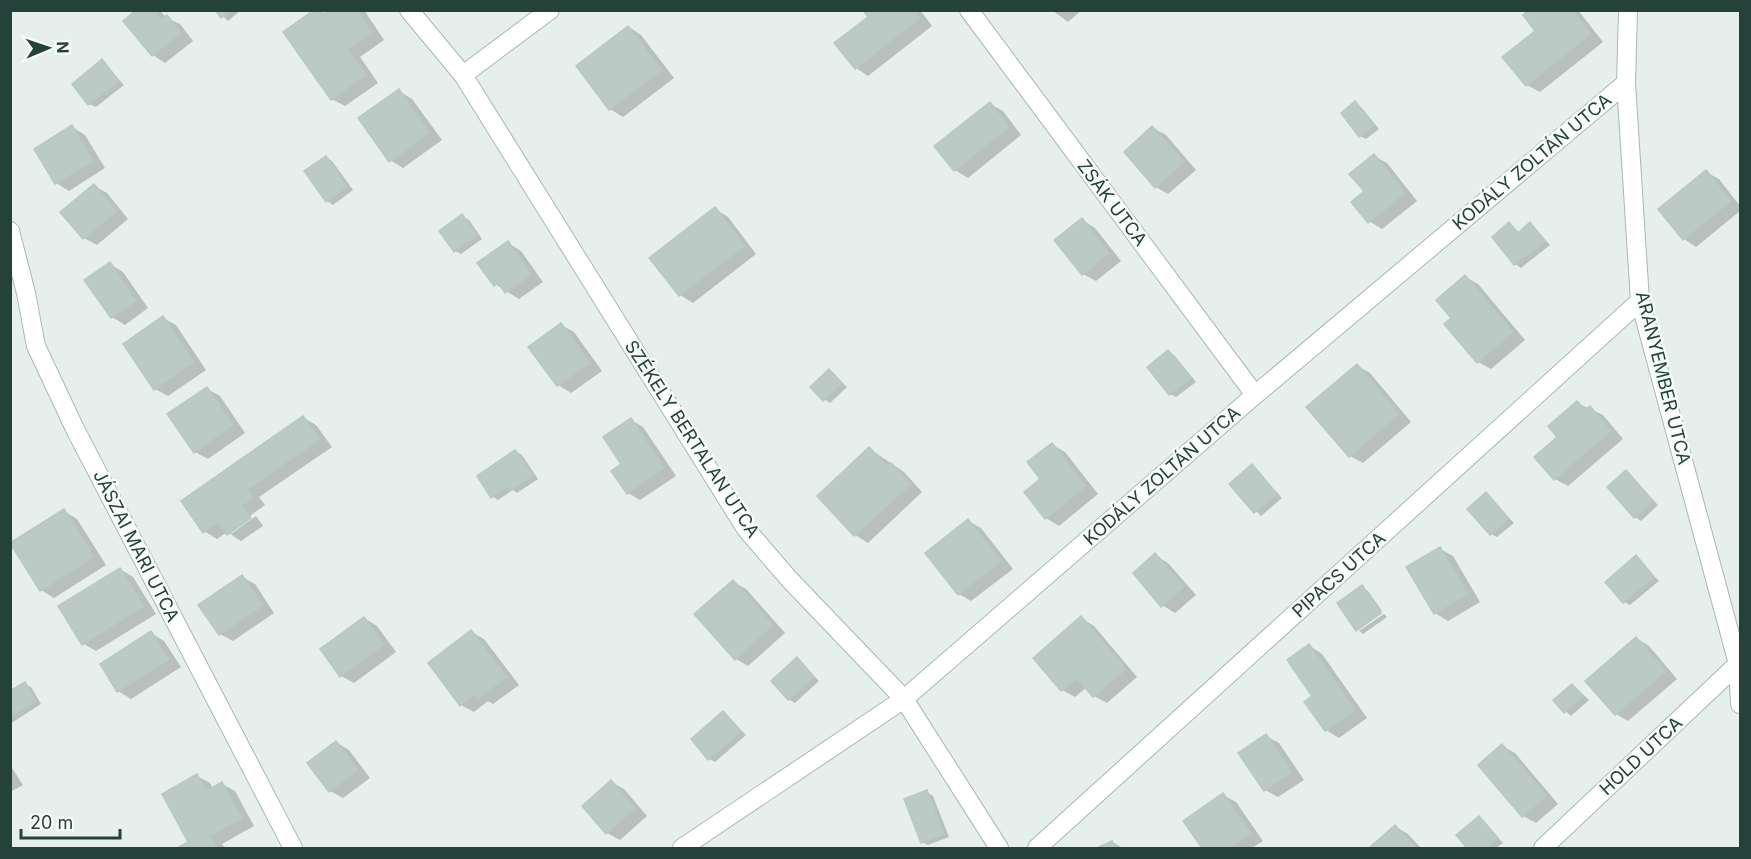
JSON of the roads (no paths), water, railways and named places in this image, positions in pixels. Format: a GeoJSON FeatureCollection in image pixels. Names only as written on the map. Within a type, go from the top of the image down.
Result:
{"type":"FeatureCollection","features":[{"type":"Feature","properties":{"kind":"street","name":"SZÉKELY BERTALAN UTCA"},"geometry":{"type":"LineString","coordinates":[[409,10],[463,75],[746,529],[789,579],[904,699],[999,849]]}},
{"type":"Feature","properties":{"kind":"street"},"geometry":{"type":"LineString","coordinates":[[463,75],[550,10]]}},
{"type":"Feature","properties":{"kind":"street","name":"ZSÁK UTCA"},"geometry":{"type":"LineString","coordinates":[[969,10],[1255,395]]}},
{"type":"Feature","properties":{"kind":"street","name":"ARANYEMBER UTCA"},"geometry":{"type":"LineString","coordinates":[[1628,10],[1626,83],[1640,301],[1739,663],[1740,704]]}},
{"type":"Feature","properties":{"kind":"street","name":"KODÁLY ZOLTÁN UTCA"},"geometry":{"type":"LineString","coordinates":[[682,849],[904,699],[1255,395],[1626,83]]}},
{"type":"Feature","properties":{"kind":"street","name":"JÁSZAI MARI UTCA"},"geometry":{"type":"LineString","coordinates":[[10,231],[26,292],[36,346],[75,429],[293,849]]}},
{"type":"Feature","properties":{"kind":"street","name":"PIPACS UTCA"},"geometry":{"type":"LineString","coordinates":[[1037,849],[1640,301]]}},
{"type":"Feature","properties":{"kind":"street","name":"HOLD UTCA"},"geometry":{"type":"LineString","coordinates":[[1543,849],[1739,663]]}}]}
